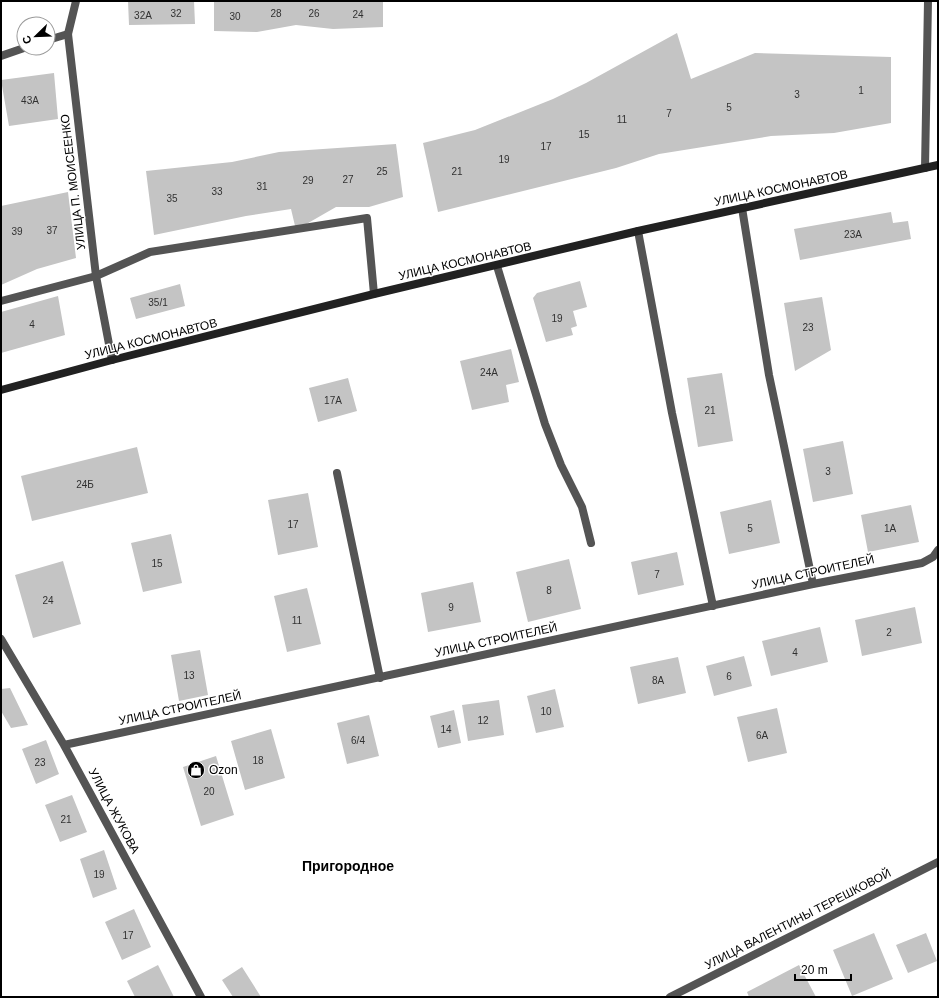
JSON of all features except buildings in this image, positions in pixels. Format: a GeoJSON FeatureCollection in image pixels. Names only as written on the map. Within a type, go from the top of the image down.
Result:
{"type":"FeatureCollection","features":[{"type":"Feature","properties":{"kind":"street","name":"УЛИЦА П. МОИСЕЕНКО"},"geometry":{"type":"LineString","coordinates":[[76,1],[68,34],[96,276],[112,360]]}},
{"type":"Feature","properties":{"kind":"street"},"geometry":{"type":"LineString","coordinates":[[925,168],[928,1]]}},
{"type":"Feature","properties":{"kind":"street"},"geometry":{"type":"LineString","coordinates":[[56,38],[68,34]]}},
{"type":"Feature","properties":{"kind":"street"},"geometry":{"type":"LineString","coordinates":[[1,56],[16,51]]}},
{"type":"Feature","properties":{"kind":"street","name":"УЛИЦА КОСМОНАВТОВ"},"geometry":{"type":"LineString","coordinates":[[1,390],[112,360],[374,294],[497,266],[638,231],[938,166]]}},
{"type":"Feature","properties":{"kind":"street"},"geometry":{"type":"LineString","coordinates":[[742,208],[769,375],[814,584]]}},
{"type":"Feature","properties":{"kind":"street"},"geometry":{"type":"LineString","coordinates":[[1,301],[96,276],[150,252],[367,218],[374,294]]}},
{"type":"Feature","properties":{"kind":"street"},"geometry":{"type":"LineString","coordinates":[[638,231],[672,413],[713,606]]}},
{"type":"Feature","properties":{"kind":"street"},"geometry":{"type":"LineString","coordinates":[[497,266],[545,424],[561,465],[582,507],[591,543]]}},
{"type":"Feature","properties":{"kind":"street"},"geometry":{"type":"LineString","coordinates":[[337,473],[380,678]]}},
{"type":"Feature","properties":{"kind":"street","name":"УЛИЦА СТРОИТЕЛЕЙ"},"geometry":{"type":"LineString","coordinates":[[64,745],[922,562],[933,558],[938,550]]}},
{"type":"Feature","properties":{"kind":"street","name":"УЛИЦА ЖУКОВА"},"geometry":{"type":"LineString","coordinates":[[1,640],[64,745],[200,997]]}},
{"type":"Feature","properties":{"kind":"street","name":"УЛИЦА ВАЛЕНТИНЫ ТЕРЕШКОВОЙ"},"geometry":{"type":"LineString","coordinates":[[670,997],[938,862]]}},
{"type":"Feature","properties":{"kind":"place","name":"Ozon"},"geometry":{"type":"Point","coordinates":[196,770]}},
{"type":"Feature","properties":{"kind":"district","name":"Пригородное"},"geometry":{"type":"Point","coordinates":[348,866]}}]}
